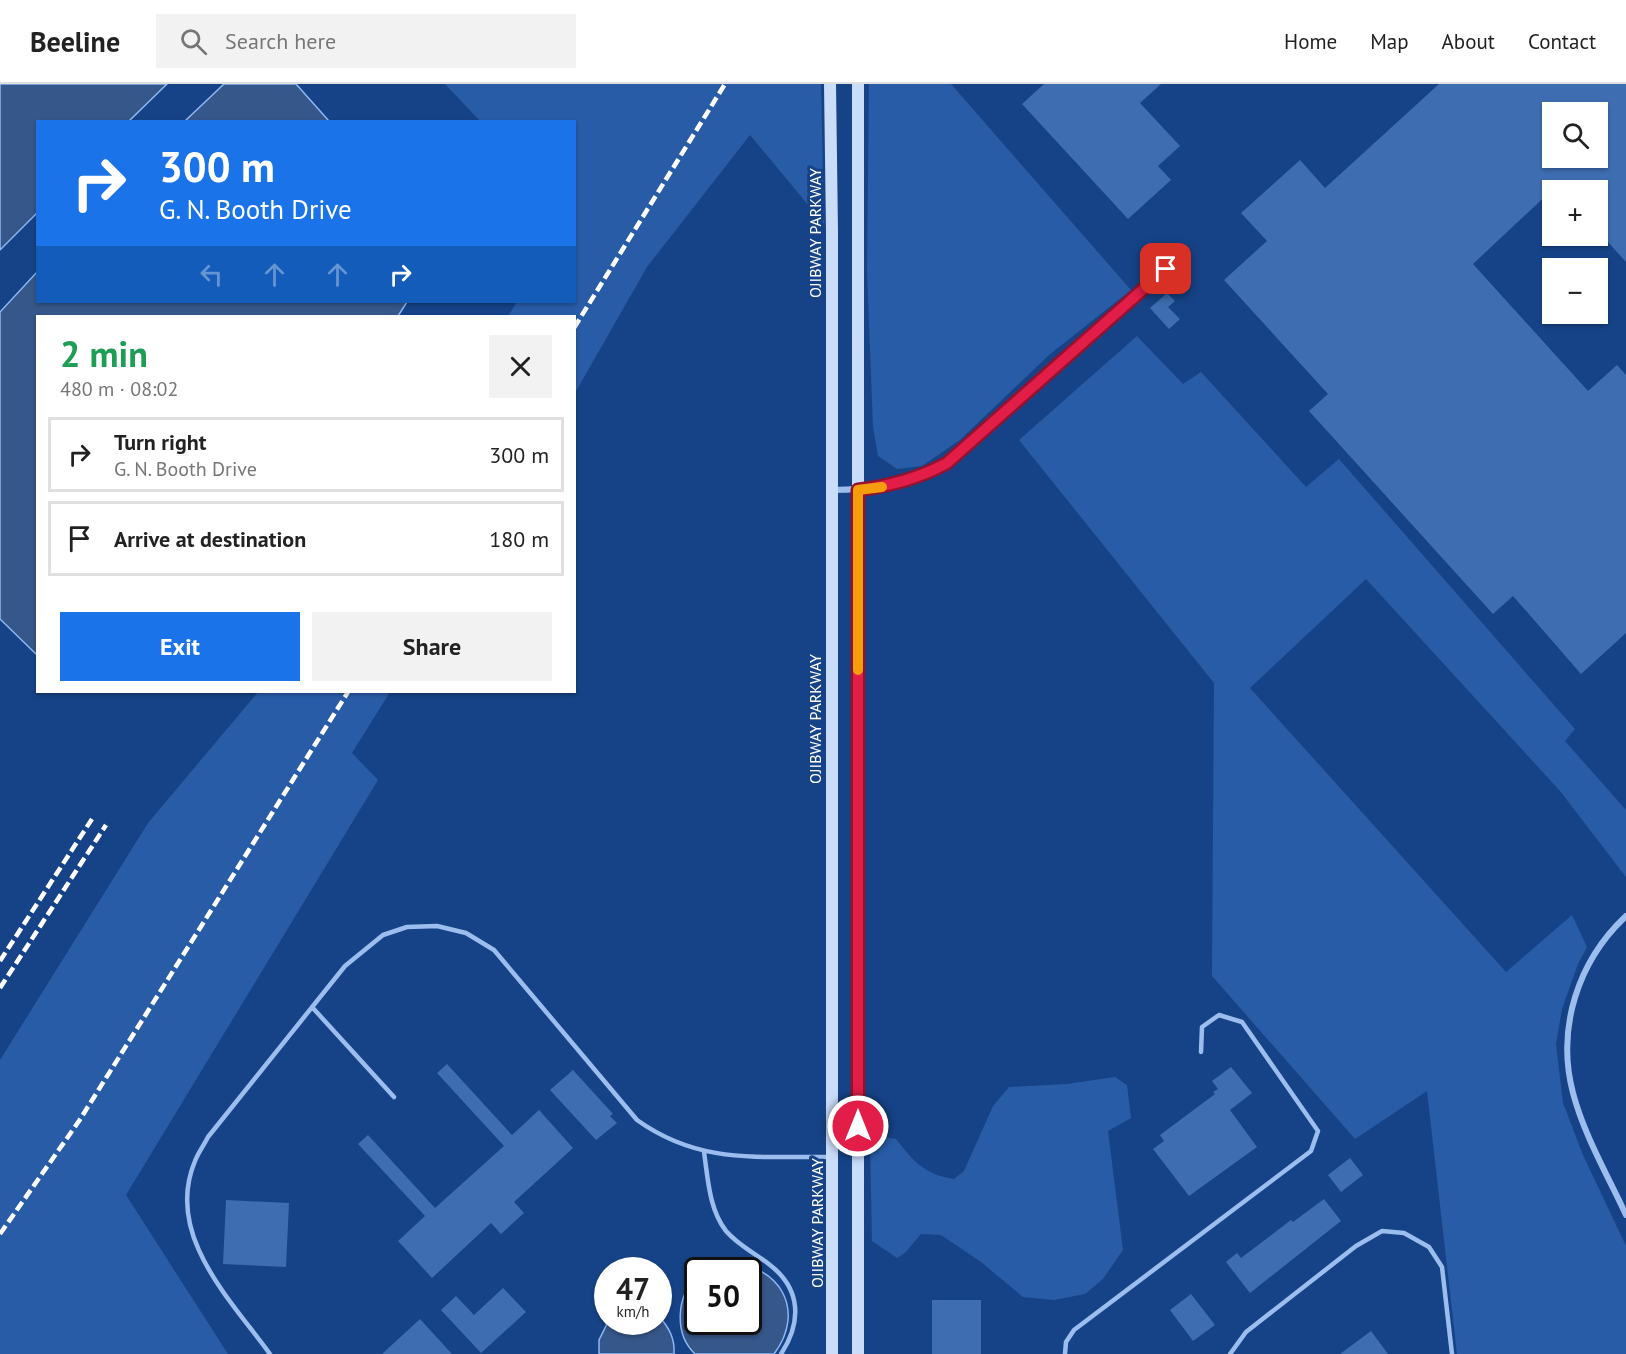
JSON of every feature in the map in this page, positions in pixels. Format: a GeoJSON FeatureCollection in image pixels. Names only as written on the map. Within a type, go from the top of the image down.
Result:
{"type":"FeatureCollection","features":[{"type":"Feature","properties":{"kind":"main road","name":"OJIBWAY PARKWAY"},"geometry":{"type":"LineString","coordinates":[[830,84],[834,1157],[832,1354]]}},
{"type":"Feature","properties":{"kind":"main road"},"geometry":{"type":"LineString","coordinates":[[858,84],[858,1354]]}},
{"type":"Feature","properties":{"kind":"street"},"geometry":{"type":"LineString","coordinates":[[831,490],[858,490],[890,486],[929,473],[947,463],[1166,269]]}},
{"type":"Feature","properties":{"kind":"street"},"geometry":{"type":"LineString","coordinates":[[1626,916],[1613,928],[1593,955],[1581,980],[1572,1008],[1568,1042],[1568,1067],[1580,1116],[1626,1215]]}},
{"type":"Feature","properties":{"kind":"lane"},"geometry":{"type":"LineString","coordinates":[[270,1354],[206,1267],[195,1244],[188,1216],[188,1190],[194,1162],[208,1137],[345,966],[383,935],[407,927],[437,926],[466,933],[494,950],[637,1120],[655,1133],[704,1152],[732,1155],[834,1157]]}},
{"type":"Feature","properties":{"kind":"lane"},"geometry":{"type":"LineString","coordinates":[[312,1007],[394,1097]]}},
{"type":"Feature","properties":{"kind":"lane"},"geometry":{"type":"LineString","coordinates":[[1065,1354],[1066,1342],[1074,1330],[1311,1151],[1318,1131],[1242,1022],[1219,1015],[1202,1027],[1202,1052]]}},
{"type":"Feature","properties":{"kind":"lane"},"geometry":{"type":"LineString","coordinates":[[833,1143],[858,1136]]}},
{"type":"Feature","properties":{"kind":"lane"},"geometry":{"type":"LineString","coordinates":[[704,1152],[712,1201],[725,1230],[738,1244],[782,1275],[791,1290],[796,1306],[795,1325],[790,1341],[782,1354]]}},
{"type":"Feature","properties":{"kind":"lane"},"geometry":{"type":"LineString","coordinates":[[1230,1354],[1246,1332],[1356,1246],[1382,1231],[1404,1233],[1429,1247],[1442,1268],[1452,1354]]}},
{"type":"Feature","properties":{"kind":"shaded area"},"geometry":{"type":"Polygon","coordinates":[[[0,84],[167,84],[130,120],[36,120],[36,214],[0,250],[0,84]]]}},
{"type":"Feature","properties":{"kind":"shaded area"},"geometry":{"type":"Polygon","coordinates":[[[224,84],[296,84],[328,120],[186,120],[224,84]]]}},
{"type":"Feature","properties":{"kind":"shaded area"},"geometry":{"type":"Polygon","coordinates":[[[445,84],[821,84],[824,224],[750,135],[647,267],[576,391],[576,315],[509,315],[516,303],[576,303],[576,120],[479,120],[445,84]]]}},
{"type":"Feature","properties":{"kind":"shaded area"},"geometry":{"type":"Polygon","coordinates":[[[869,84],[951,84],[1131,290],[1049,355],[960,440],[922,466],[897,469],[878,456],[873,427],[867,271],[869,84]]]}},
{"type":"Feature","properties":{"kind":"shaded area"},"geometry":{"type":"Polygon","coordinates":[[[36,273],[36,303],[406,303],[399,315],[36,315],[36,654],[0,619],[0,312],[36,273]]]}},
{"type":"Feature","properties":{"kind":"shaded area"},"geometry":{"type":"Polygon","coordinates":[[[1137,336],[1183,384],[1201,372],[1306,487],[1339,459],[1575,729],[1565,741],[1626,810],[1626,877],[1560,791],[1366,579],[1250,688],[1506,972],[1572,915],[1587,947],[1578,964],[1562,1009],[1556,1044],[1563,1103],[1583,1155],[1626,1246],[1626,1354],[1457,1354],[1427,1091],[1355,1139],[1212,976],[1214,683],[1019,440],[1137,336]]]}},
{"type":"Feature","properties":{"kind":"shaded area"},"geometry":{"type":"Polygon","coordinates":[[[257,693],[389,693],[352,753],[378,780],[126,1195],[228,1354],[0,1354],[0,1060],[148,823],[257,693]]]}},
{"type":"Feature","properties":{"kind":"shaded area"},"geometry":{"type":"Polygon","coordinates":[[[1115,1077],[1127,1085],[1131,1118],[1108,1131],[1123,1250],[1103,1279],[1085,1294],[1054,1300],[1023,1297],[981,1262],[941,1235],[921,1234],[905,1253],[897,1258],[872,1241],[870,1141],[872,1135],[896,1139],[921,1166],[935,1174],[954,1179],[964,1171],[993,1106],[1009,1087],[1067,1084],[1115,1077]]]}},
{"type":"Feature","properties":{"kind":"shaded area"},"geometry":{"type":"Polygon","coordinates":[[[762,1272],[773,1280],[782,1292],[787,1306],[788,1321],[784,1337],[774,1354],[695,1354],[688,1346],[684,1336],[681,1326],[684,1297],[684,1335],[762,1335],[762,1272]]]}},
{"type":"Feature","properties":{"kind":"shaded area"},"geometry":{"type":"Polygon","coordinates":[[[602,1335],[671,1335],[674,1354],[599,1354],[599,1340],[602,1335]]]}},
{"type":"Feature","properties":{"kind":"building"},"geometry":{"type":"Polygon","coordinates":[[[1044,84],[1161,84],[1140,103],[1180,146],[1158,166],[1171,180],[1128,219],[1022,104],[1044,84]]]}},
{"type":"Feature","properties":{"kind":"building"},"geometry":{"type":"Polygon","coordinates":[[[1439,84],[1626,84],[1626,262],[1608,242],[1608,180],[1542,180],[1542,199],[1473,264],[1588,391],[1617,365],[1626,375],[1626,633],[1581,674],[1513,596],[1493,614],[1309,411],[1328,394],[1224,280],[1267,241],[1241,213],[1300,160],[1325,188],[1439,84]]]}},
{"type":"Feature","properties":{"kind":"building"},"geometry":{"type":"Polygon","coordinates":[[[1167,293],[1175,301],[1168,307],[1180,319],[1169,329],[1150,308],[1167,293]]]}},
{"type":"Feature","properties":{"kind":"building"},"geometry":{"type":"Polygon","coordinates":[[[447,1064],[512,1135],[539,1110],[573,1148],[514,1202],[524,1213],[501,1234],[491,1223],[432,1278],[398,1241],[425,1216],[358,1144],[368,1135],[435,1208],[504,1146],[437,1073],[447,1064]]]}},
{"type":"Feature","properties":{"kind":"building"},"geometry":{"type":"Polygon","coordinates":[[[1231,1067],[1252,1093],[1230,1110],[1257,1147],[1189,1196],[1153,1149],[1164,1141],[1160,1135],[1215,1094],[1213,1092],[1218,1089],[1212,1081],[1231,1067]]]}},
{"type":"Feature","properties":{"kind":"building"},"geometry":{"type":"Polygon","coordinates":[[[573,1070],[613,1114],[610,1116],[617,1123],[596,1140],[550,1090],[573,1070]]]}},
{"type":"Feature","properties":{"kind":"building"},"geometry":{"type":"Polygon","coordinates":[[[1350,1158],[1363,1175],[1341,1192],[1328,1175],[1350,1158]]]}},
{"type":"Feature","properties":{"kind":"building"},"geometry":{"type":"Polygon","coordinates":[[[1324,1199],[1341,1221],[1250,1293],[1226,1262],[1237,1253],[1241,1258],[1291,1220],[1293,1222],[1324,1199]]]}},
{"type":"Feature","properties":{"kind":"building"},"geometry":{"type":"Polygon","coordinates":[[[226,1200],[289,1203],[286,1267],[223,1264],[226,1200]]]}},
{"type":"Feature","properties":{"kind":"building"},"geometry":{"type":"Polygon","coordinates":[[[503,1288],[526,1312],[481,1353],[441,1310],[456,1296],[474,1315],[503,1288]]]}},
{"type":"Feature","properties":{"kind":"building"},"geometry":{"type":"Polygon","coordinates":[[[1191,1294],[1215,1325],[1193,1341],[1170,1310],[1191,1294]]]}},
{"type":"Feature","properties":{"kind":"building"},"geometry":{"type":"Polygon","coordinates":[[[932,1300],[981,1300],[981,1354],[932,1354],[932,1300]]]}},
{"type":"Feature","properties":{"kind":"building"},"geometry":{"type":"Polygon","coordinates":[[[420,1319],[452,1354],[382,1354],[420,1319]]]}},
{"type":"Feature","properties":{"kind":"building"},"geometry":{"type":"Polygon","coordinates":[[[1371,1331],[1388,1354],[1340,1354],[1371,1331]]]}},
{"type":"Feature","properties":{"kind":"railway"},"geometry":{"type":"LineString","coordinates":[[576,325],[725,84]]}},
{"type":"Feature","properties":{"kind":"railway"},"geometry":{"type":"LineString","coordinates":[[0,1234],[79,1121],[347,693]]}},
{"type":"Feature","properties":{"kind":"railway"},"geometry":{"type":"LineString","coordinates":[[0,961],[92,819]]}},
{"type":"Feature","properties":{"kind":"railway"},"geometry":{"type":"LineString","coordinates":[[0,988],[106,825]]}},
{"type":"Feature","properties":{"kind":"slow traffic"},"geometry":{"type":"LineString","coordinates":[[858,670],[858,490],[882,487]]}},
{"type":"Feature","properties":{"kind":"route"},"geometry":{"type":"LineString","coordinates":[[858,1126],[858,490],[890,486],[910,480],[947,463],[1166,269]]}}]}
